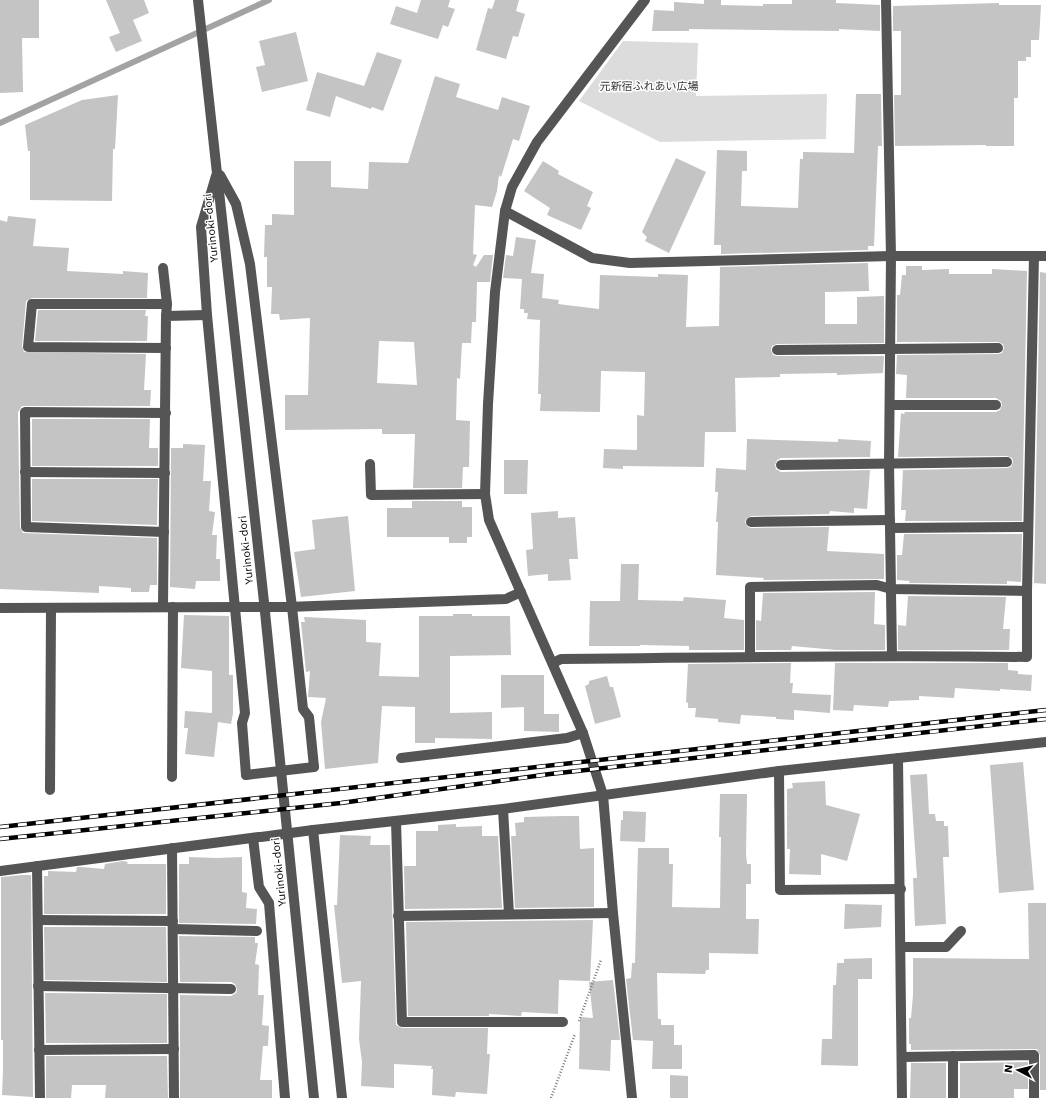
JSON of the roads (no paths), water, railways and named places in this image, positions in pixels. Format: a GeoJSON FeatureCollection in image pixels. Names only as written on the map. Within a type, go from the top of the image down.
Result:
{"type":"FeatureCollection","features":[{"type":"Feature","properties":{"kind":"street","name":"Yurinoki-dori"},"geometry":{"type":"LineString","coordinates":[[198,0],[218,170],[281,762],[314,1098]]}},
{"type":"Feature","properties":{"kind":"street"},"geometry":{"type":"LineString","coordinates":[[632,1098],[613,913],[603,795],[583,733],[489,520],[485,494],[488,404],[495,292],[505,212],[512,187],[537,142],[645,0]]}},
{"type":"Feature","properties":{"kind":"street"},"geometry":{"type":"LineString","coordinates":[[886,0],[891,256],[889,463],[892,656]]}},
{"type":"Feature","properties":{"kind":"street"},"geometry":{"type":"LineString","coordinates":[[218,170],[236,204],[250,264],[302,710],[309,717],[314,767],[246,775],[242,723],[245,713],[238,607],[207,315],[201,227],[218,170]]}},
{"type":"Feature","properties":{"kind":"street"},"geometry":{"type":"LineString","coordinates":[[505,212],[592,258],[630,264],[891,256],[1046,256]]}},
{"type":"Feature","properties":{"kind":"street"},"geometry":{"type":"LineString","coordinates":[[553,663],[561,660],[750,657],[1028,657],[1027,591],[1034,256]]}},
{"type":"Feature","properties":{"kind":"street"},"geometry":{"type":"LineString","coordinates":[[164,268],[167,304],[164,532],[168,607],[172,777]]}},
{"type":"Feature","properties":{"kind":"street"},"geometry":{"type":"LineString","coordinates":[[166,348],[28,347],[32,304],[167,304]]}},
{"type":"Feature","properties":{"kind":"street"},"geometry":{"type":"LineString","coordinates":[[166,316],[207,315]]}},
{"type":"Feature","properties":{"kind":"street"},"geometry":{"type":"LineString","coordinates":[[778,350],[998,348]]}},
{"type":"Feature","properties":{"kind":"street"},"geometry":{"type":"LineString","coordinates":[[890,404],[996,404]]}},
{"type":"Feature","properties":{"kind":"street"},"geometry":{"type":"LineString","coordinates":[[164,532],[26,527],[25,412],[166,413]]}},
{"type":"Feature","properties":{"kind":"street"},"geometry":{"type":"LineString","coordinates":[[781,465],[1007,462]]}},
{"type":"Feature","properties":{"kind":"street"},"geometry":{"type":"LineString","coordinates":[[370,464],[371,495],[485,494]]}},
{"type":"Feature","properties":{"kind":"street"},"geometry":{"type":"LineString","coordinates":[[25,472],[165,473]]}},
{"type":"Feature","properties":{"kind":"street"},"geometry":{"type":"LineString","coordinates":[[751,522],[1028,527]]}},
{"type":"Feature","properties":{"kind":"street"},"geometry":{"type":"LineString","coordinates":[[750,657],[750,587],[877,584],[891,589],[1027,591]]}},
{"type":"Feature","properties":{"kind":"street"},"geometry":{"type":"LineString","coordinates":[[0,608],[290,607],[506,599],[521,592]]}},
{"type":"Feature","properties":{"kind":"street"},"geometry":{"type":"LineString","coordinates":[[50,790],[52,608]]}},
{"type":"Feature","properties":{"kind":"street"},"geometry":{"type":"LineString","coordinates":[[401,758],[567,738],[583,733]]}},
{"type":"Feature","properties":{"kind":"street"},"geometry":{"type":"LineString","coordinates":[[0,871],[313,830],[503,809],[779,771],[1046,742]]}},
{"type":"Feature","properties":{"kind":"street"},"geometry":{"type":"LineString","coordinates":[[898,758],[901,890],[902,1098]]}},
{"type":"Feature","properties":{"kind":"street"},"geometry":{"type":"LineString","coordinates":[[779,771],[780,890],[901,890]]}},
{"type":"Feature","properties":{"kind":"street"},"geometry":{"type":"LineString","coordinates":[[503,809],[509,914]]}},
{"type":"Feature","properties":{"kind":"street"},"geometry":{"type":"LineString","coordinates":[[396,821],[402,1022],[563,1022]]}},
{"type":"Feature","properties":{"kind":"street"},"geometry":{"type":"LineString","coordinates":[[313,830],[342,1098]]}},
{"type":"Feature","properties":{"kind":"street"},"geometry":{"type":"LineString","coordinates":[[257,837],[259,887],[269,903],[285,1098]]}},
{"type":"Feature","properties":{"kind":"street"},"geometry":{"type":"LineString","coordinates":[[172,848],[174,1098]]}},
{"type":"Feature","properties":{"kind":"street"},"geometry":{"type":"LineString","coordinates":[[38,866],[40,1098]]}},
{"type":"Feature","properties":{"kind":"street"},"geometry":{"type":"LineString","coordinates":[[398,916],[613,913]]}},
{"type":"Feature","properties":{"kind":"street"},"geometry":{"type":"LineString","coordinates":[[38,920],[173,925],[256,931]]}},
{"type":"Feature","properties":{"kind":"street"},"geometry":{"type":"LineString","coordinates":[[901,947],[946,947],[961,931]]}},
{"type":"Feature","properties":{"kind":"street"},"geometry":{"type":"LineString","coordinates":[[38,986],[231,989]]}},
{"type":"Feature","properties":{"kind":"street"},"geometry":{"type":"LineString","coordinates":[[39,1050],[174,1049]]}},
{"type":"Feature","properties":{"kind":"street"},"geometry":{"type":"LineString","coordinates":[[902,1057],[1034,1055],[1034,1098]]}},
{"type":"Feature","properties":{"kind":"street"},"geometry":{"type":"LineString","coordinates":[[953,1056],[953,1098]]}},
{"type":"Feature","properties":{"kind":"waterway"},"geometry":{"type":"LineString","coordinates":[[0,123],[269,0]]}},
{"type":"Feature","properties":{"kind":"railway"},"geometry":{"type":"LineString","coordinates":[[0,827],[1046,710]]}},
{"type":"Feature","properties":{"kind":"railway"},"geometry":{"type":"LineString","coordinates":[[0,839],[341,803],[550,774],[1046,719]]}},
{"type":"Feature","properties":{"kind":"park label","name":"元新宿ふれあい広場"},"geometry":{"type":"Point","coordinates":[649,86]}}]}
